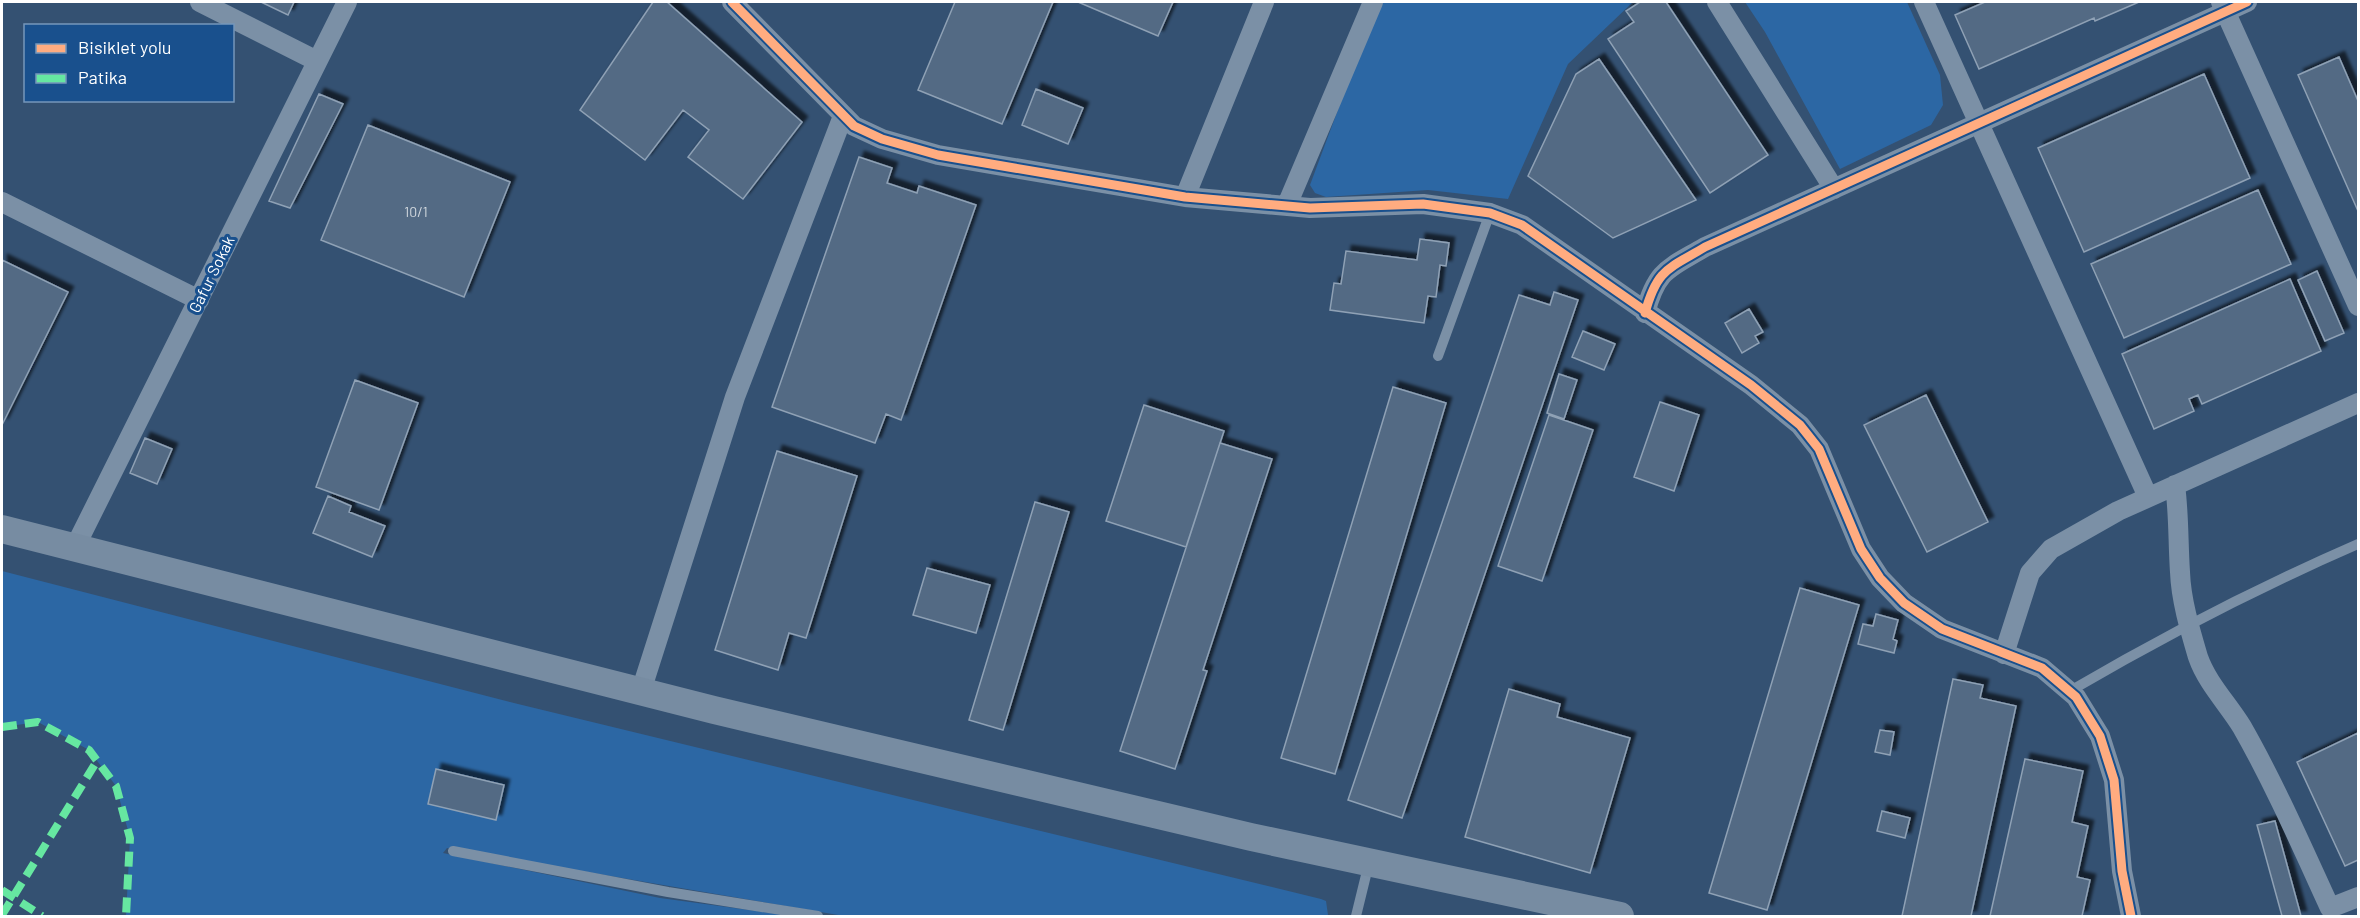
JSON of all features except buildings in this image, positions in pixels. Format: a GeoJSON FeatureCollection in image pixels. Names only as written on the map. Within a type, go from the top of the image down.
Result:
{"type":"FeatureCollection","features":[{"type":"Feature","properties":{"kind":"main road"},"geometry":{"type":"LineString","coordinates":[[2,529],[641,691],[1251,837],[1542,916]]}},
{"type":"Feature","properties":{"kind":"main road"},"geometry":{"type":"LineString","coordinates":[[2,544],[710,726],[1247,854],[1367,870],[1620,916]]}},
{"type":"Feature","properties":{"kind":"street"},"geometry":{"type":"LineString","coordinates":[[200,2],[317,61]]}},
{"type":"Feature","properties":{"kind":"street","name":"Gafur Sokak"},"geometry":{"type":"LineString","coordinates":[[75,547],[347,2]]}},
{"type":"Feature","properties":{"kind":"street"},"geometry":{"type":"LineString","coordinates":[[732,2],[854,126],[882,139],[938,155],[1185,196],[1310,208],[1423,204],[1490,213],[1522,225],[1751,385],[1785,411],[1812,437],[1861,549],[1880,578],[1904,603],[1942,629],[2042,668],[2070,691],[2088,715],[2108,756],[2114,780],[2122,871],[2131,916]]}},
{"type":"Feature","properties":{"kind":"street"},"geometry":{"type":"LineString","coordinates":[[1185,196],[1264,2]]}},
{"type":"Feature","properties":{"kind":"street"},"geometry":{"type":"LineString","coordinates":[[1287,205],[1373,2]]}},
{"type":"Feature","properties":{"kind":"street"},"geometry":{"type":"LineString","coordinates":[[1717,2],[1834,189]]}},
{"type":"Feature","properties":{"kind":"street"},"geometry":{"type":"LineString","coordinates":[[1924,2],[2148,497]]}},
{"type":"Feature","properties":{"kind":"street"},"geometry":{"type":"LineString","coordinates":[[1645,313],[1652,286],[1661,274],[1705,247],[1978,124],[2223,6],[2247,2]]}},
{"type":"Feature","properties":{"kind":"street"},"geometry":{"type":"LineString","coordinates":[[2223,6],[2358,306]]}},
{"type":"Feature","properties":{"kind":"street"},"geometry":{"type":"LineString","coordinates":[[641,691],[735,397],[843,116]]}},
{"type":"Feature","properties":{"kind":"street"},"geometry":{"type":"LineString","coordinates":[[2,202],[199,300]]}},
{"type":"Feature","properties":{"kind":"street"},"geometry":{"type":"LineString","coordinates":[[2004,654],[2022,590],[2039,560],[2051,549],[2075,533],[2148,497],[2358,404]]}},
{"type":"Feature","properties":{"kind":"street"},"geometry":{"type":"LineString","coordinates":[[2175,485],[2180,534],[2180,573],[2199,659],[2208,677],[2241,726],[2281,799],[2330,908],[2358,897]]}},
{"type":"Feature","properties":{"kind":"lane"},"geometry":{"type":"LineString","coordinates":[[1438,356],[1490,213]]}},
{"type":"Feature","properties":{"kind":"lane"},"geometry":{"type":"LineString","coordinates":[[2070,691],[2268,583],[2358,544]]}},
{"type":"Feature","properties":{"kind":"lane"},"geometry":{"type":"LineString","coordinates":[[453,851],[668,892],[818,916]]}},
{"type":"Feature","properties":{"kind":"lane"},"geometry":{"type":"LineString","coordinates":[[1356,916],[1367,870]]}},
{"type":"Feature","properties":{"kind":"shaded area"},"geometry":{"type":"Polygon","coordinates":[[[1378,2],[1633,2],[1568,64],[1508,199],[1428,190],[1326,197],[1315,193],[1310,185],[1378,2]]]}},
{"type":"Feature","properties":{"kind":"shaded area"},"geometry":{"type":"Polygon","coordinates":[[[1745,2],[1907,2],[1940,75],[1943,105],[1931,125],[1840,169],[1765,32],[1745,2]]]}},
{"type":"Feature","properties":{"kind":"shaded area"},"geometry":{"type":"Polygon","coordinates":[[[2,571],[518,704],[1321,899],[1326,901],[1328,915],[844,916],[447,848],[443,853],[660,898],[794,916],[126,916],[130,838],[116,786],[89,750],[38,722],[2,727],[2,571]]]}},
{"type":"Feature","properties":{"kind":"marked path"},"geometry":{"type":"LineString","coordinates":[[2,727],[38,722],[89,750],[116,786],[130,838],[126,916]]}},
{"type":"Feature","properties":{"kind":"marked path"},"geometry":{"type":"LineString","coordinates":[[2,915],[97,761]]}},
{"type":"Feature","properties":{"kind":"marked path"},"geometry":{"type":"LineString","coordinates":[[2,890],[42,916]]}},
{"type":"Feature","properties":{"kind":"cycle path"},"geometry":{"type":"LineString","coordinates":[[732,2],[854,126],[882,139],[938,155],[1185,197],[1310,208],[1423,204],[1490,213],[1522,225],[1751,385],[1800,425],[1819,449],[1861,549],[1880,578],[1904,603],[1942,629],[2042,668],[2076,697],[2100,736],[2114,780],[2122,871],[2131,916]]}},
{"type":"Feature","properties":{"kind":"cycle path"},"geometry":{"type":"LineString","coordinates":[[1645,313],[1654,287],[1666,272],[1705,247],[2247,2]]}}]}
